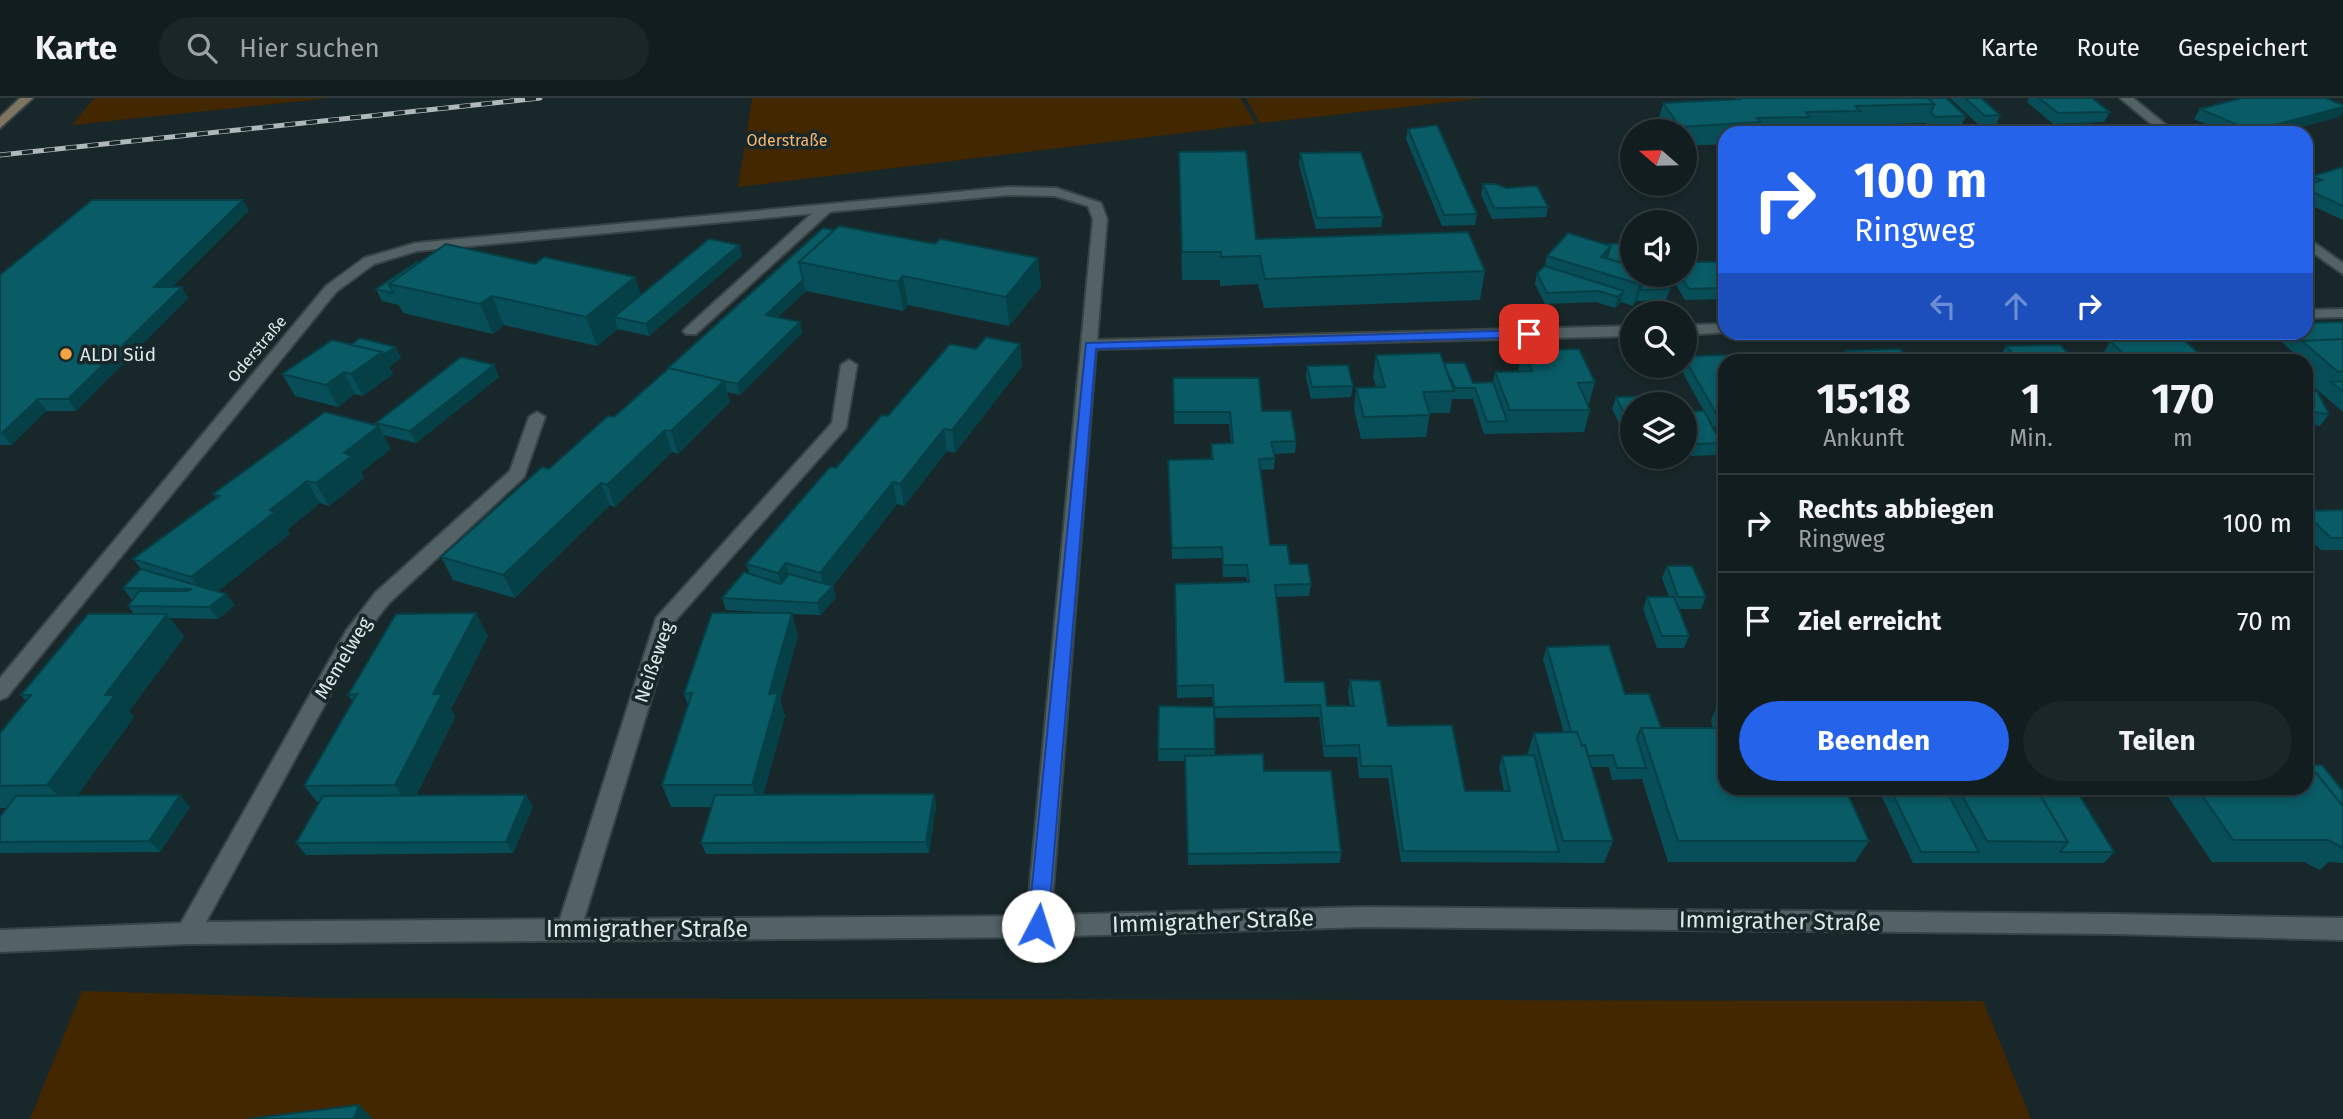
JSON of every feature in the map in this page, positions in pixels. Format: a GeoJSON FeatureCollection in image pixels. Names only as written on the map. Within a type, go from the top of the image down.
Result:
{"type":"FeatureCollection","features":[{"type":"Feature","properties":{"kind":"main road"},"geometry":{"type":"LineString","coordinates":[[0,124],[23,101]]}},
{"type":"Feature","properties":{"kind":"street"},"geometry":{"type":"LineString","coordinates":[[2126,98],[2161,126]]}},
{"type":"Feature","properties":{"kind":"street","name":"Oderstraße"},"geometry":{"type":"LineString","coordinates":[[0,692],[331,289],[369,261],[416,247],[1009,191],[1056,192],[1094,203],[1100,219],[1090,345]]}},
{"type":"Feature","properties":{"kind":"street"},"geometry":{"type":"LineString","coordinates":[[691,331],[825,209]]}},
{"type":"Feature","properties":{"kind":"street"},"geometry":{"type":"LineString","coordinates":[[2313,246],[2343,270]]}},
{"type":"Feature","properties":{"kind":"street"},"geometry":{"type":"LineString","coordinates":[[2313,314],[2343,313]]}},
{"type":"Feature","properties":{"kind":"street"},"geometry":{"type":"LineString","coordinates":[[1697,330],[1718,329]]}},
{"type":"Feature","properties":{"kind":"street"},"geometry":{"type":"LineString","coordinates":[[1038,926],[1090,345],[1620,331]]}},
{"type":"Feature","properties":{"kind":"street","name":"Neißeweg"},"geometry":{"type":"LineString","coordinates":[[569,929],[666,618],[840,424],[849,365]]}},
{"type":"Feature","properties":{"kind":"street","name":"Memelweg"},"geometry":{"type":"LineString","coordinates":[[188,933],[352,636],[382,598],[518,473],[537,417]]}},
{"type":"Feature","properties":{"kind":"street","name":"Immigrather Straße"},"geometry":{"type":"LineString","coordinates":[[0,941],[188,933],[1038,926],[1364,917],[2115,924],[2343,929]]}},
{"type":"Feature","properties":{"kind":"green space"},"geometry":{"type":"Polygon","coordinates":[[[94,98],[331,98],[72,125],[94,98]]]}},
{"type":"Feature","properties":{"kind":"green space","name":"Oderstraße"},"geometry":{"type":"Polygon","coordinates":[[[752,98],[1240,98],[1256,124],[738,187],[752,98]]]}},
{"type":"Feature","properties":{"kind":"green space"},"geometry":{"type":"Polygon","coordinates":[[[1246,98],[1485,98],[1260,123],[1246,98]]]}},
{"type":"Feature","properties":{"kind":"green space"},"geometry":{"type":"Polygon","coordinates":[[[82,991],[326,998],[1983,1001],[2031,1119],[30,1119],[82,991]]]}},
{"type":"Feature","properties":{"kind":"building"},"geometry":{"type":"Polygon","coordinates":[[[1928,98],[1934,104],[1855,106],[1860,111],[1806,112],[1810,117],[1757,118],[1761,122],[1698,126],[1698,119],[1674,119],[1663,103],[1740,99],[1928,98]]]}},
{"type":"Feature","properties":{"kind":"building"},"geometry":{"type":"Polygon","coordinates":[[[1928,98],[1946,98],[1966,116],[1935,117],[1931,113],[1934,104],[1928,98]]]}},
{"type":"Feature","properties":{"kind":"building"},"geometry":{"type":"Polygon","coordinates":[[[1965,98],[1981,98],[2000,115],[1985,116],[1965,98]]]}},
{"type":"Feature","properties":{"kind":"building"},"geometry":{"type":"Polygon","coordinates":[[[2039,98],[2092,98],[2110,112],[2058,113],[2039,98]]]}},
{"type":"Feature","properties":{"kind":"building"},"geometry":{"type":"Polygon","coordinates":[[[2242,98],[2325,98],[2343,105],[2271,126],[2240,126],[2200,109],[2242,98]]]}},
{"type":"Feature","properties":{"kind":"building"},"geometry":{"type":"Polygon","coordinates":[[[2089,124],[2091,126],[2059,126],[2089,124]]]}},
{"type":"Feature","properties":{"kind":"building"},"geometry":{"type":"Polygon","coordinates":[[[1437,125],[1477,214],[1444,215],[1408,129],[1437,125]]]}},
{"type":"Feature","properties":{"kind":"building"},"geometry":{"type":"Polygon","coordinates":[[[1246,151],[1256,239],[1468,232],[1485,271],[1265,279],[1260,256],[1221,257],[1221,252],[1182,252],[1179,152],[1246,151]]]}},
{"type":"Feature","properties":{"kind":"building"},"geometry":{"type":"Polygon","coordinates":[[[1361,152],[1383,217],[1317,218],[1300,153],[1361,152]]]}},
{"type":"Feature","properties":{"kind":"building"},"geometry":{"type":"Polygon","coordinates":[[[2343,167],[2343,206],[2313,192],[2313,183],[2322,180],[2313,176],[2343,167]]]}},
{"type":"Feature","properties":{"kind":"building"},"geometry":{"type":"Polygon","coordinates":[[[1483,184],[1496,184],[1506,188],[1537,186],[1548,207],[1494,208],[1483,184]]]}},
{"type":"Feature","properties":{"kind":"building","name":"ALDI Süd"},"geometry":{"type":"Polygon","coordinates":[[[92,200],[243,200],[154,287],[182,287],[68,399],[38,399],[0,433],[0,275],[92,200]]]}},
{"type":"Feature","properties":{"kind":"building"},"geometry":{"type":"Polygon","coordinates":[[[839,226],[935,244],[940,239],[1038,258],[1006,297],[903,276],[898,282],[799,262],[839,226]]]}},
{"type":"Feature","properties":{"kind":"building"},"geometry":{"type":"Polygon","coordinates":[[[823,228],[834,230],[799,262],[803,280],[766,315],[800,322],[737,384],[668,368],[823,228]]]}},
{"type":"Feature","properties":{"kind":"building"},"geometry":{"type":"Polygon","coordinates":[[[1568,233],[1611,246],[1601,257],[1620,262],[1620,278],[1547,256],[1568,233]]]}},
{"type":"Feature","properties":{"kind":"building"},"geometry":{"type":"Polygon","coordinates":[[[709,239],[739,245],[646,324],[614,317],[709,239]]]}},
{"type":"Feature","properties":{"kind":"building"},"geometry":{"type":"Polygon","coordinates":[[[1620,243],[1620,262],[1606,258],[1611,246],[1606,244],[1620,243]]]}},
{"type":"Feature","properties":{"kind":"building"},"geometry":{"type":"Polygon","coordinates":[[[446,244],[535,264],[544,257],[635,277],[586,317],[492,296],[480,304],[389,284],[446,244]]]}},
{"type":"Feature","properties":{"kind":"building"},"geometry":{"type":"Polygon","coordinates":[[[1697,262],[1718,262],[1718,288],[1688,287],[1697,287],[1697,262]]]}},
{"type":"Feature","properties":{"kind":"building"},"geometry":{"type":"Polygon","coordinates":[[[419,263],[389,284],[393,293],[376,289],[419,263]]]}},
{"type":"Feature","properties":{"kind":"building"},"geometry":{"type":"Polygon","coordinates":[[[1545,266],[1624,291],[1618,297],[1599,291],[1547,293],[1537,273],[1545,266]]]}},
{"type":"Feature","properties":{"kind":"building"},"geometry":{"type":"Polygon","coordinates":[[[1642,287],[1670,289],[1640,290],[1642,287]]]}},
{"type":"Feature","properties":{"kind":"building"},"geometry":{"type":"Polygon","coordinates":[[[2343,322],[2343,339],[2301,341],[2313,340],[2313,323],[2343,322]]]}},
{"type":"Feature","properties":{"kind":"building"},"geometry":{"type":"Polygon","coordinates":[[[986,337],[1020,344],[952,430],[944,429],[900,484],[893,482],[820,573],[786,563],[778,573],[746,564],[830,467],[836,468],[882,415],[888,416],[950,344],[976,349],[986,337]]]}},
{"type":"Feature","properties":{"kind":"building"},"geometry":{"type":"Polygon","coordinates":[[[360,338],[395,347],[383,355],[382,352],[351,345],[360,338]]]}},
{"type":"Feature","properties":{"kind":"building"},"geometry":{"type":"Polygon","coordinates":[[[2343,339],[2343,371],[2338,372],[2302,341],[2343,339]]]}},
{"type":"Feature","properties":{"kind":"building"},"geometry":{"type":"Polygon","coordinates":[[[332,340],[382,352],[351,374],[344,372],[326,385],[282,374],[332,340]]]}},
{"type":"Feature","properties":{"kind":"building"},"geometry":{"type":"Polygon","coordinates":[[[2110,341],[2185,341],[2199,354],[2124,354],[2110,341]]]}},
{"type":"Feature","properties":{"kind":"building"},"geometry":{"type":"Polygon","coordinates":[[[2060,345],[2069,354],[2013,354],[2006,346],[2060,345]]]}},
{"type":"Feature","properties":{"kind":"building"},"geometry":{"type":"Polygon","coordinates":[[[1579,349],[1595,382],[1578,383],[1590,410],[1510,410],[1495,372],[1532,371],[1523,351],[1579,349]]]}},
{"type":"Feature","properties":{"kind":"building"},"geometry":{"type":"Polygon","coordinates":[[[1900,349],[1904,354],[1848,354],[1846,351],[1900,349]]]}},
{"type":"Feature","properties":{"kind":"building"},"geometry":{"type":"Polygon","coordinates":[[[1440,353],[1454,391],[1423,392],[1430,415],[1364,417],[1356,388],[1385,387],[1376,355],[1440,353]]]}},
{"type":"Feature","properties":{"kind":"building"},"geometry":{"type":"Polygon","coordinates":[[[1718,355],[1717,415],[1696,378],[1697,356],[1718,355]]]}},
{"type":"Feature","properties":{"kind":"building"},"geometry":{"type":"Polygon","coordinates":[[[461,357],[494,365],[410,431],[376,423],[461,357]]]}},
{"type":"Feature","properties":{"kind":"building"},"geometry":{"type":"Polygon","coordinates":[[[1444,363],[1465,363],[1473,383],[1493,382],[1507,421],[1487,422],[1475,388],[1455,388],[1444,363]]]}},
{"type":"Feature","properties":{"kind":"building"},"geometry":{"type":"Polygon","coordinates":[[[1348,365],[1353,386],[1312,387],[1307,366],[1348,365]]]}},
{"type":"Feature","properties":{"kind":"building"},"geometry":{"type":"Polygon","coordinates":[[[669,368],[724,381],[671,431],[665,430],[607,485],[601,483],[503,575],[441,557],[542,467],[549,469],[608,416],[614,417],[669,368]]]}},
{"type":"Feature","properties":{"kind":"building"},"geometry":{"type":"Polygon","coordinates":[[[1173,378],[1259,378],[1262,411],[1291,411],[1296,441],[1271,442],[1275,458],[1259,459],[1270,545],[1287,545],[1290,564],[1308,564],[1311,584],[1275,585],[1285,682],[1324,682],[1327,706],[1354,706],[1350,680],[1380,681],[1388,726],[1452,725],[1465,791],[1510,791],[1502,756],[1534,755],[1559,852],[1403,851],[1391,766],[1361,766],[1359,745],[1325,746],[1320,705],[1214,707],[1213,685],[1177,686],[1175,584],[1249,582],[1247,565],[1223,565],[1222,547],[1172,548],[1168,460],[1213,459],[1211,444],[1233,443],[1230,412],[1174,412],[1173,378]]]}},
{"type":"Feature","properties":{"kind":"building"},"geometry":{"type":"Polygon","coordinates":[[[2343,381],[2343,392],[2331,382],[2343,381]]]}},
{"type":"Feature","properties":{"kind":"building"},"geometry":{"type":"Polygon","coordinates":[[[2313,391],[2317,391],[2329,414],[2313,412],[2313,391]]]}},
{"type":"Feature","properties":{"kind":"building"},"geometry":{"type":"Polygon","coordinates":[[[1697,411],[1704,411],[1718,437],[1718,443],[1697,444],[1697,411]]]}},
{"type":"Feature","properties":{"kind":"building"},"geometry":{"type":"Polygon","coordinates":[[[325,412],[379,426],[344,453],[352,456],[316,483],[307,481],[270,510],[275,512],[191,577],[133,559],[219,496],[213,494],[325,412]]]}},
{"type":"Feature","properties":{"kind":"building"},"geometry":{"type":"Polygon","coordinates":[[[2343,510],[2343,538],[2331,538],[2313,521],[2313,511],[2343,510]]]}},
{"type":"Feature","properties":{"kind":"building"},"geometry":{"type":"Polygon","coordinates":[[[1667,566],[1692,566],[1706,597],[1678,597],[1667,566]]]}},
{"type":"Feature","properties":{"kind":"building"},"geometry":{"type":"Polygon","coordinates":[[[141,569],[226,594],[209,607],[128,606],[139,591],[192,589],[123,588],[141,569]]]}},
{"type":"Feature","properties":{"kind":"building"},"geometry":{"type":"Polygon","coordinates":[[[744,572],[781,584],[789,574],[833,586],[817,603],[722,598],[744,572]]]}},
{"type":"Feature","properties":{"kind":"building"},"geometry":{"type":"Polygon","coordinates":[[[1647,597],[1674,597],[1689,636],[1662,636],[1647,597]]]}},
{"type":"Feature","properties":{"kind":"building"},"geometry":{"type":"Polygon","coordinates":[[[476,613],[433,694],[442,694],[395,785],[304,786],[357,694],[348,695],[396,614],[476,613]]]}},
{"type":"Feature","properties":{"kind":"building"},"geometry":{"type":"Polygon","coordinates":[[[712,613],[792,613],[769,694],[778,693],[752,785],[662,785],[692,693],[684,694],[712,613]]]}},
{"type":"Feature","properties":{"kind":"building"},"geometry":{"type":"Polygon","coordinates":[[[88,614],[167,614],[105,695],[115,695],[47,785],[0,786],[0,733],[31,695],[21,695],[88,614]]]}},
{"type":"Feature","properties":{"kind":"building"},"geometry":{"type":"Polygon","coordinates":[[[1609,645],[1625,694],[1649,694],[1661,728],[1641,728],[1637,738],[1646,768],[1617,768],[1613,755],[1588,756],[1577,732],[1571,732],[1547,647],[1609,645]]]}},
{"type":"Feature","properties":{"kind":"building"},"geometry":{"type":"Polygon","coordinates":[[[1159,706],[1214,707],[1215,749],[1158,749],[1159,706]]]}},
{"type":"Feature","properties":{"kind":"building"},"geometry":{"type":"Polygon","coordinates":[[[1641,728],[1718,728],[1718,795],[1848,795],[1869,841],[1678,841],[1641,728]]]}},
{"type":"Feature","properties":{"kind":"building"},"geometry":{"type":"Polygon","coordinates":[[[1577,732],[1582,746],[1585,745],[1613,841],[1563,841],[1534,733],[1577,732]]]}},
{"type":"Feature","properties":{"kind":"building"},"geometry":{"type":"Polygon","coordinates":[[[1263,754],[1264,771],[1331,771],[1341,852],[1188,854],[1185,756],[1263,754]]]}},
{"type":"Feature","properties":{"kind":"building"},"geometry":{"type":"Polygon","coordinates":[[[2313,765],[2322,765],[2343,791],[2343,806],[2316,773],[2313,773],[2313,765]]]}},
{"type":"Feature","properties":{"kind":"building"},"geometry":{"type":"Polygon","coordinates":[[[2313,773],[2316,773],[2343,806],[2343,848],[2328,840],[2233,840],[2202,795],[2313,795],[2313,773]]]}},
{"type":"Feature","properties":{"kind":"building"},"geometry":{"type":"Polygon","coordinates":[[[934,794],[926,842],[701,843],[715,795],[934,794]]]}},
{"type":"Feature","properties":{"kind":"building"},"geometry":{"type":"Polygon","coordinates":[[[180,795],[149,841],[0,842],[0,817],[16,796],[180,795]]]}},
{"type":"Feature","properties":{"kind":"building"},"geometry":{"type":"Polygon","coordinates":[[[526,795],[506,842],[296,843],[323,796],[526,795]]]}},
{"type":"Feature","properties":{"kind":"building"},"geometry":{"type":"Polygon","coordinates":[[[1893,795],[1949,795],[1979,852],[1921,852],[1893,795]]]}},
{"type":"Feature","properties":{"kind":"building"},"geometry":{"type":"Polygon","coordinates":[[[1962,795],[2040,795],[2068,842],[1987,841],[1962,795]]]}},
{"type":"Feature","properties":{"kind":"building"},"geometry":{"type":"Polygon","coordinates":[[[2040,795],[2079,795],[2114,852],[2060,852],[2068,842],[2040,795]]]}},
{"type":"Feature","properties":{"kind":"building"},"geometry":{"type":"Polygon","coordinates":[[[359,1105],[354,1119],[248,1119],[359,1105]]]}},
{"type":"Feature","properties":{"kind":"railway"},"geometry":{"type":"LineString","coordinates":[[0,155],[540,98]]}},
{"type":"Feature","properties":{"kind":"place","name":"ALDI Süd"},"geometry":{"type":"Point","coordinates":[66,354]}},
{"type":"Feature","properties":{"kind":"route"},"geometry":{"type":"LineString","coordinates":[[1038,926],[1090,345],[1529,334]]}}]}
